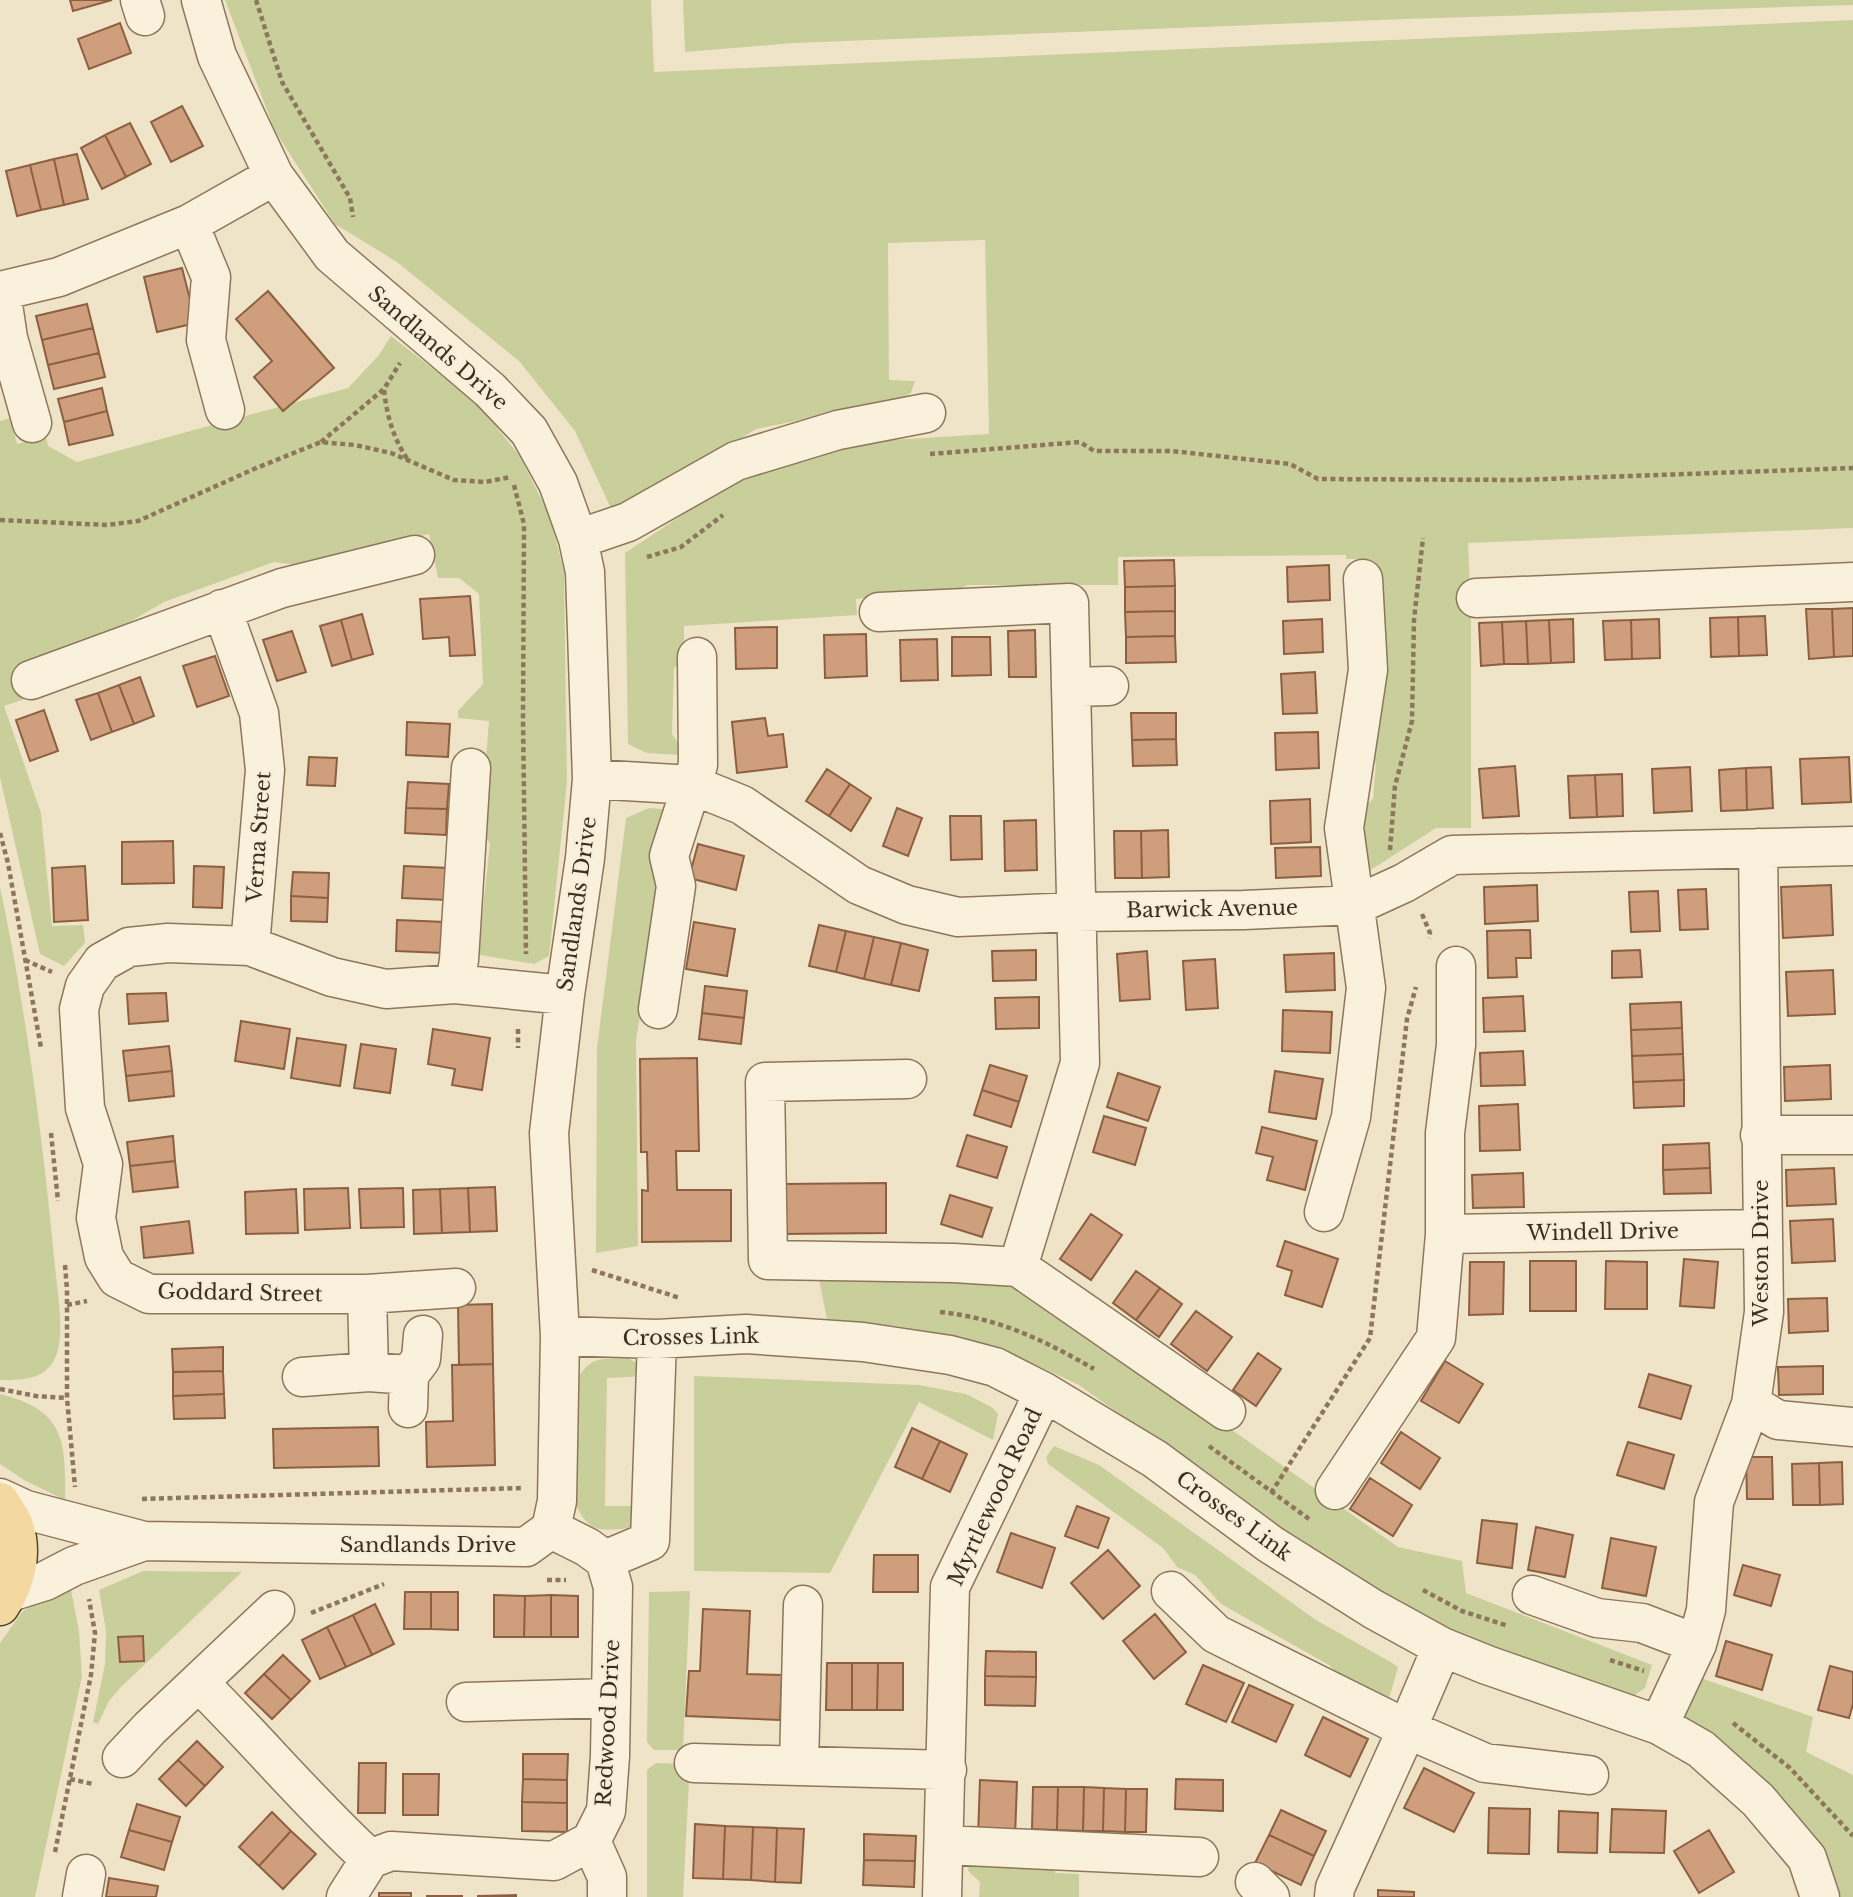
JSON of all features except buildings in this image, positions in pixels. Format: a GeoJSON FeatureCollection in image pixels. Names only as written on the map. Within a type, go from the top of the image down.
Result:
{"type":"FeatureCollection","features":[{"type":"Feature","properties":{"kind":"main road"},"geometry":{"type":"LineString","coordinates":[[0,1500],[14,1525],[19,1559],[5,1599]]}},
{"type":"Feature","properties":{"kind":"street","name":"Sandlands Drive"},"geometry":{"type":"LineString","coordinates":[[145,1541],[526,1547],[551,1529],[558,1502],[560,1336],[549,1133],[565,995],[586,858],[592,779],[585,572],[578,540],[558,483],[529,431],[490,390],[332,255],[274,176],[217,56],[201,0]]}},
{"type":"Feature","properties":{"kind":"street"},"geometry":{"type":"LineString","coordinates":[[32,422],[8,338],[1,291],[59,277],[189,224],[274,176]]}},
{"type":"Feature","properties":{"kind":"street"},"geometry":{"type":"LineString","coordinates":[[189,224],[211,277],[206,340],[225,410]]}},
{"type":"Feature","properties":{"kind":"street"},"geometry":{"type":"LineString","coordinates":[[578,540],[628,522],[736,461],[838,430],[926,413]]}},
{"type":"Feature","properties":{"kind":"street"},"geometry":{"type":"LineString","coordinates":[[31,680],[282,588],[415,555]]}},
{"type":"Feature","properties":{"kind":"street"},"geometry":{"type":"LineString","coordinates":[[1324,1212],[1350,1117],[1366,988],[1344,828],[1368,670],[1363,579]]}},
{"type":"Feature","properties":{"kind":"street"},"geometry":{"type":"LineString","coordinates":[[1476,598],[1853,582]]}},
{"type":"Feature","properties":{"kind":"street"},"geometry":{"type":"LineString","coordinates":[[878,612],[1069,603],[1080,1063],[1018,1268]]}},
{"type":"Feature","properties":{"kind":"street","name":"Verna Street"},"geometry":{"type":"LineString","coordinates":[[222,609],[259,713],[265,770],[250,946]]}},
{"type":"Feature","properties":{"kind":"street"},"geometry":{"type":"LineString","coordinates":[[658,1009],[676,886],[669,856],[698,765],[697,657]]}},
{"type":"Feature","properties":{"kind":"street"},"geometry":{"type":"LineString","coordinates":[[1071,687],[1109,686]]}},
{"type":"Feature","properties":{"kind":"street"},"geometry":{"type":"LineString","coordinates":[[455,984],[459,960],[471,768]]}},
{"type":"Feature","properties":{"kind":"street","name":"Barwick Avenue"},"geometry":{"type":"LineString","coordinates":[[592,779],[692,785],[743,806],[859,885],[907,905],[958,917],[1356,905],[1404,883],[1452,855],[1853,846]]}},
{"type":"Feature","properties":{"kind":"street","name":"Weston Drive"},"geometry":{"type":"LineString","coordinates":[[1659,1725],[1697,1644],[1706,1610],[1714,1502],[1751,1404],[1764,1312],[1758,848]]}},
{"type":"Feature","properties":{"kind":"street","name":"Goddard Street"},"geometry":{"type":"LineString","coordinates":[[456,1288],[367,1294],[149,1294],[117,1278],[103,1257],[96,1218],[103,1164],[85,1108],[79,1009],[85,986],[102,962],[129,947],[168,943],[250,946],[332,977],[386,989],[455,984],[565,995]]}},
{"type":"Feature","properties":{"kind":"street"},"geometry":{"type":"LineString","coordinates":[[1335,1490],[1436,1338],[1445,1234],[1445,1133],[1456,1045],[1456,965]]}},
{"type":"Feature","properties":{"kind":"street"},"geometry":{"type":"LineString","coordinates":[[907,1079],[765,1082],[768,1260],[1018,1268],[1226,1411]]}},
{"type":"Feature","properties":{"kind":"street"},"geometry":{"type":"LineString","coordinates":[[1760,1135],[1853,1135]]}},
{"type":"Feature","properties":{"kind":"street","name":"Windell Drive"},"geometry":{"type":"LineString","coordinates":[[1445,1234],[1762,1229]]}},
{"type":"Feature","properties":{"kind":"street"},"geometry":{"type":"LineString","coordinates":[[367,1294],[369,1372]]}},
{"type":"Feature","properties":{"kind":"street","name":"Crosses Link"},"geometry":{"type":"LineString","coordinates":[[560,1336],[657,1339],[746,1334],[863,1342],[950,1356],[995,1367],[1044,1392],[1155,1459],[1281,1551],[1373,1609],[1442,1647],[1659,1725],[1701,1749],[1758,1800],[1807,1858],[1820,1897]]}},
{"type":"Feature","properties":{"kind":"street"},"geometry":{"type":"LineString","coordinates":[[302,1377],[369,1372],[408,1392],[421,1359],[423,1335]]}},
{"type":"Feature","properties":{"kind":"street"},"geometry":{"type":"LineString","coordinates":[[551,1529],[587,1547],[591,1570],[650,1541],[657,1339]]}},
{"type":"Feature","properties":{"kind":"street","name":"Myrtlewood Road"},"geometry":{"type":"LineString","coordinates":[[942,1897],[950,1587],[1044,1392]]}},
{"type":"Feature","properties":{"kind":"street"},"geometry":{"type":"LineString","coordinates":[[1751,1404],[1778,1420],[1853,1427]]}},
{"type":"Feature","properties":{"kind":"street"},"geometry":{"type":"LineString","coordinates":[[0,1500],[26,1510],[145,1541]]}},
{"type":"Feature","properties":{"kind":"street"},"geometry":{"type":"LineString","coordinates":[[5,1599],[74,1566],[145,1541]]}},
{"type":"Feature","properties":{"kind":"street","name":"Redwood Drive"},"geometry":{"type":"LineString","coordinates":[[591,1570],[613,1587],[606,1811],[591,1841]]}},
{"type":"Feature","properties":{"kind":"street"},"geometry":{"type":"LineString","coordinates":[[1171,1591],[1216,1634],[1407,1729],[1485,1763],[1589,1775]]}},
{"type":"Feature","properties":{"kind":"street"},"geometry":{"type":"LineString","coordinates":[[1532,1595],[1597,1618],[1642,1623],[1697,1644]]}},
{"type":"Feature","properties":{"kind":"street"},"geometry":{"type":"LineString","coordinates":[[799,1766],[803,1605]]}},
{"type":"Feature","properties":{"kind":"street"},"geometry":{"type":"LineString","coordinates":[[122,1758],[199,1683],[292,1612]]}},
{"type":"Feature","properties":{"kind":"street"},"geometry":{"type":"LineString","coordinates":[[1334,1897],[1335,1888],[1442,1647]]}},
{"type":"Feature","properties":{"kind":"street"},"geometry":{"type":"LineString","coordinates":[[199,1683],[236,1719],[330,1822],[369,1859]]}},
{"type":"Feature","properties":{"kind":"street"},"geometry":{"type":"LineString","coordinates":[[466,1702],[611,1698]]}},
{"type":"Feature","properties":{"kind":"street"},"geometry":{"type":"LineString","coordinates":[[694,1763],[947,1770]]}},
{"type":"Feature","properties":{"kind":"street"},"geometry":{"type":"LineString","coordinates":[[346,1897],[369,1859],[391,1851],[554,1861],[591,1841],[607,1877],[607,1897]]}},
{"type":"Feature","properties":{"kind":"street"},"geometry":{"type":"LineString","coordinates":[[945,1846],[1199,1857]]}},
{"type":"Feature","properties":{"kind":"path"},"geometry":{"type":"LineString","coordinates":[[391,354],[410,370]]}},
{"type":"Feature","properties":{"kind":"path"},"geometry":{"type":"LineString","coordinates":[[0,520],[107,525],[138,521],[321,442],[384,389],[401,363]]}},
{"type":"Feature","properties":{"kind":"path"},"geometry":{"type":"LineString","coordinates":[[384,389],[393,432],[409,460]]}},
{"type":"Feature","properties":{"kind":"path"},"geometry":{"type":"LineString","coordinates":[[321,442],[355,445],[391,453],[454,480],[485,482],[511,477]]}},
{"type":"Feature","properties":{"kind":"path"},"geometry":{"type":"LineString","coordinates":[[925,454],[1080,442],[1094,451],[1172,451],[1290,464],[1318,479],[1519,480],[1853,468]]}},
{"type":"Feature","properties":{"kind":"path"},"geometry":{"type":"LineString","coordinates":[[504,467],[511,477],[524,524],[526,970],[517,1016],[519,1058]]}},
{"type":"Feature","properties":{"kind":"path"},"geometry":{"type":"LineString","coordinates":[[645,558],[681,547],[730,510]]}},
{"type":"Feature","properties":{"kind":"path"},"geometry":{"type":"LineString","coordinates":[[0,833],[8,863],[43,1060]]}},
{"type":"Feature","properties":{"kind":"path"},"geometry":{"type":"LineString","coordinates":[[50,1127],[59,1208]]}},
{"type":"Feature","properties":{"kind":"path"},"geometry":{"type":"LineString","coordinates":[[65,1262],[67,1398],[76,1484],[68,1521]]}},
{"type":"Feature","properties":{"kind":"path"},"geometry":{"type":"LineString","coordinates":[[0,1390],[67,1398]]}},
{"type":"Feature","properties":{"kind":"path"},"geometry":{"type":"LineString","coordinates":[[129,1496],[142,1499],[527,1488]]}},
{"type":"Feature","properties":{"kind":"path"},"geometry":{"type":"LineString","coordinates":[[74,1566],[87,1590],[95,1633],[74,1876]]}},
{"type":"Feature","properties":{"kind":"path"},"geometry":{"type":"LineString","coordinates":[[538,1580],[591,1570]]}},
{"type":"Feature","properties":{"kind":"path"},"geometry":{"type":"LineString","coordinates":[[292,1612],[390,1582]]}},
{"type":"Feature","properties":{"kind":"green space"},"geometry":{"type":"Polygon","coordinates":[[[225,0],[651,0],[654,72],[1853,20],[1853,528],[1468,543],[1471,613],[1471,828],[1436,828],[1363,875],[1365,806],[1373,799],[1376,763],[1367,751],[1371,701],[1385,685],[1380,614],[1372,607],[1367,559],[1346,559],[1346,555],[1118,557],[1118,585],[967,585],[957,591],[856,599],[857,615],[684,626],[684,660],[674,668],[672,734],[681,747],[681,755],[647,753],[628,744],[625,553],[750,470],[843,443],[989,434],[985,240],[888,243],[889,380],[915,381],[911,393],[900,400],[756,429],[615,517],[575,431],[519,361],[397,262],[335,224],[275,131],[225,0]]]}},
{"type":"Feature","properties":{"kind":"green space"},"geometry":{"type":"Polygon","coordinates":[[[683,0],[1853,0],[1853,5],[794,43],[685,52],[683,0]]]}},
{"type":"Feature","properties":{"kind":"green space"},"geometry":{"type":"Polygon","coordinates":[[[391,336],[476,402],[519,455],[550,516],[564,572],[567,782],[549,956],[534,964],[474,954],[474,937],[481,928],[490,843],[480,832],[489,721],[458,718],[458,711],[483,684],[479,594],[459,578],[438,578],[429,534],[296,565],[274,562],[164,602],[87,647],[16,668],[25,699],[4,706],[41,813],[52,926],[83,925],[85,943],[64,966],[40,954],[0,777],[0,421],[10,418],[17,444],[46,436],[48,446],[77,462],[348,388],[379,355],[391,336]]]}},
{"type":"Feature","properties":{"kind":"green space"},"geometry":{"type":"Polygon","coordinates":[[[649,808],[675,810],[636,1040],[638,1246],[596,1253],[597,1048],[626,818],[649,808]]]}},
{"type":"Feature","properties":{"kind":"green space"},"geometry":{"type":"Polygon","coordinates":[[[0,887],[32,1071],[60,1319],[57,1353],[48,1369],[34,1377],[9,1380],[0,1380],[0,887]]]}},
{"type":"Feature","properties":{"kind":"green space"},"geometry":{"type":"Polygon","coordinates":[[[818,1275],[1008,1283],[1191,1401],[1398,1547],[1462,1561],[1466,1593],[1652,1665],[1645,1688],[1626,1701],[1474,1644],[1341,1573],[1079,1385],[1004,1350],[964,1338],[897,1326],[827,1319],[818,1275]]]}},
{"type":"Feature","properties":{"kind":"green space"},"geometry":{"type":"Polygon","coordinates":[[[628,1358],[639,1364],[644,1376],[607,1378],[605,1506],[644,1506],[634,1528],[599,1529],[587,1522],[576,1505],[576,1382],[586,1367],[597,1360],[628,1358]]]}},
{"type":"Feature","properties":{"kind":"green space"},"geometry":{"type":"Polygon","coordinates":[[[694,1376],[919,1385],[966,1394],[993,1408],[998,1414],[993,1440],[919,1402],[830,1573],[694,1571],[694,1376]]]}},
{"type":"Feature","properties":{"kind":"green space"},"geometry":{"type":"Polygon","coordinates":[[[0,1394],[38,1409],[57,1431],[64,1461],[65,1500],[24,1480],[0,1464],[0,1394]]]}},
{"type":"Feature","properties":{"kind":"green space"},"geometry":{"type":"Polygon","coordinates":[[[1054,1446],[1099,1465],[1316,1620],[1398,1667],[1388,1702],[1343,1679],[1329,1665],[1221,1604],[1195,1575],[1177,1567],[1163,1548],[1048,1464],[1046,1457],[1054,1446]]]}},
{"type":"Feature","properties":{"kind":"green space"},"geometry":{"type":"Polygon","coordinates":[[[143,1571],[242,1572],[120,1688],[109,1701],[98,1724],[93,1722],[105,1664],[106,1631],[99,1590],[143,1571]]]}},
{"type":"Feature","properties":{"kind":"green space"},"geometry":{"type":"Polygon","coordinates":[[[69,1579],[79,1631],[82,1676],[35,1897],[0,1897],[0,1643],[22,1612],[69,1579]]]}},
{"type":"Feature","properties":{"kind":"green space"},"geometry":{"type":"Polygon","coordinates":[[[690,1591],[683,1750],[654,1750],[647,1742],[649,1592],[690,1591]]]}},
{"type":"Feature","properties":{"kind":"green space"},"geometry":{"type":"Polygon","coordinates":[[[1698,1677],[1813,1717],[1806,1752],[1853,1775],[1853,1897],[1841,1897],[1817,1843],[1682,1723],[1680,1704],[1698,1677]]]}},
{"type":"Feature","properties":{"kind":"green space"},"geometry":{"type":"Polygon","coordinates":[[[656,1763],[683,1764],[683,1781],[689,1782],[683,1897],[647,1897],[647,1770],[656,1763]]]}},
{"type":"Feature","properties":{"kind":"green space"},"geometry":{"type":"Polygon","coordinates":[[[969,1861],[1055,1862],[1055,1873],[1079,1874],[1079,1897],[979,1897],[980,1882],[968,1871],[969,1861]]]}}]}
